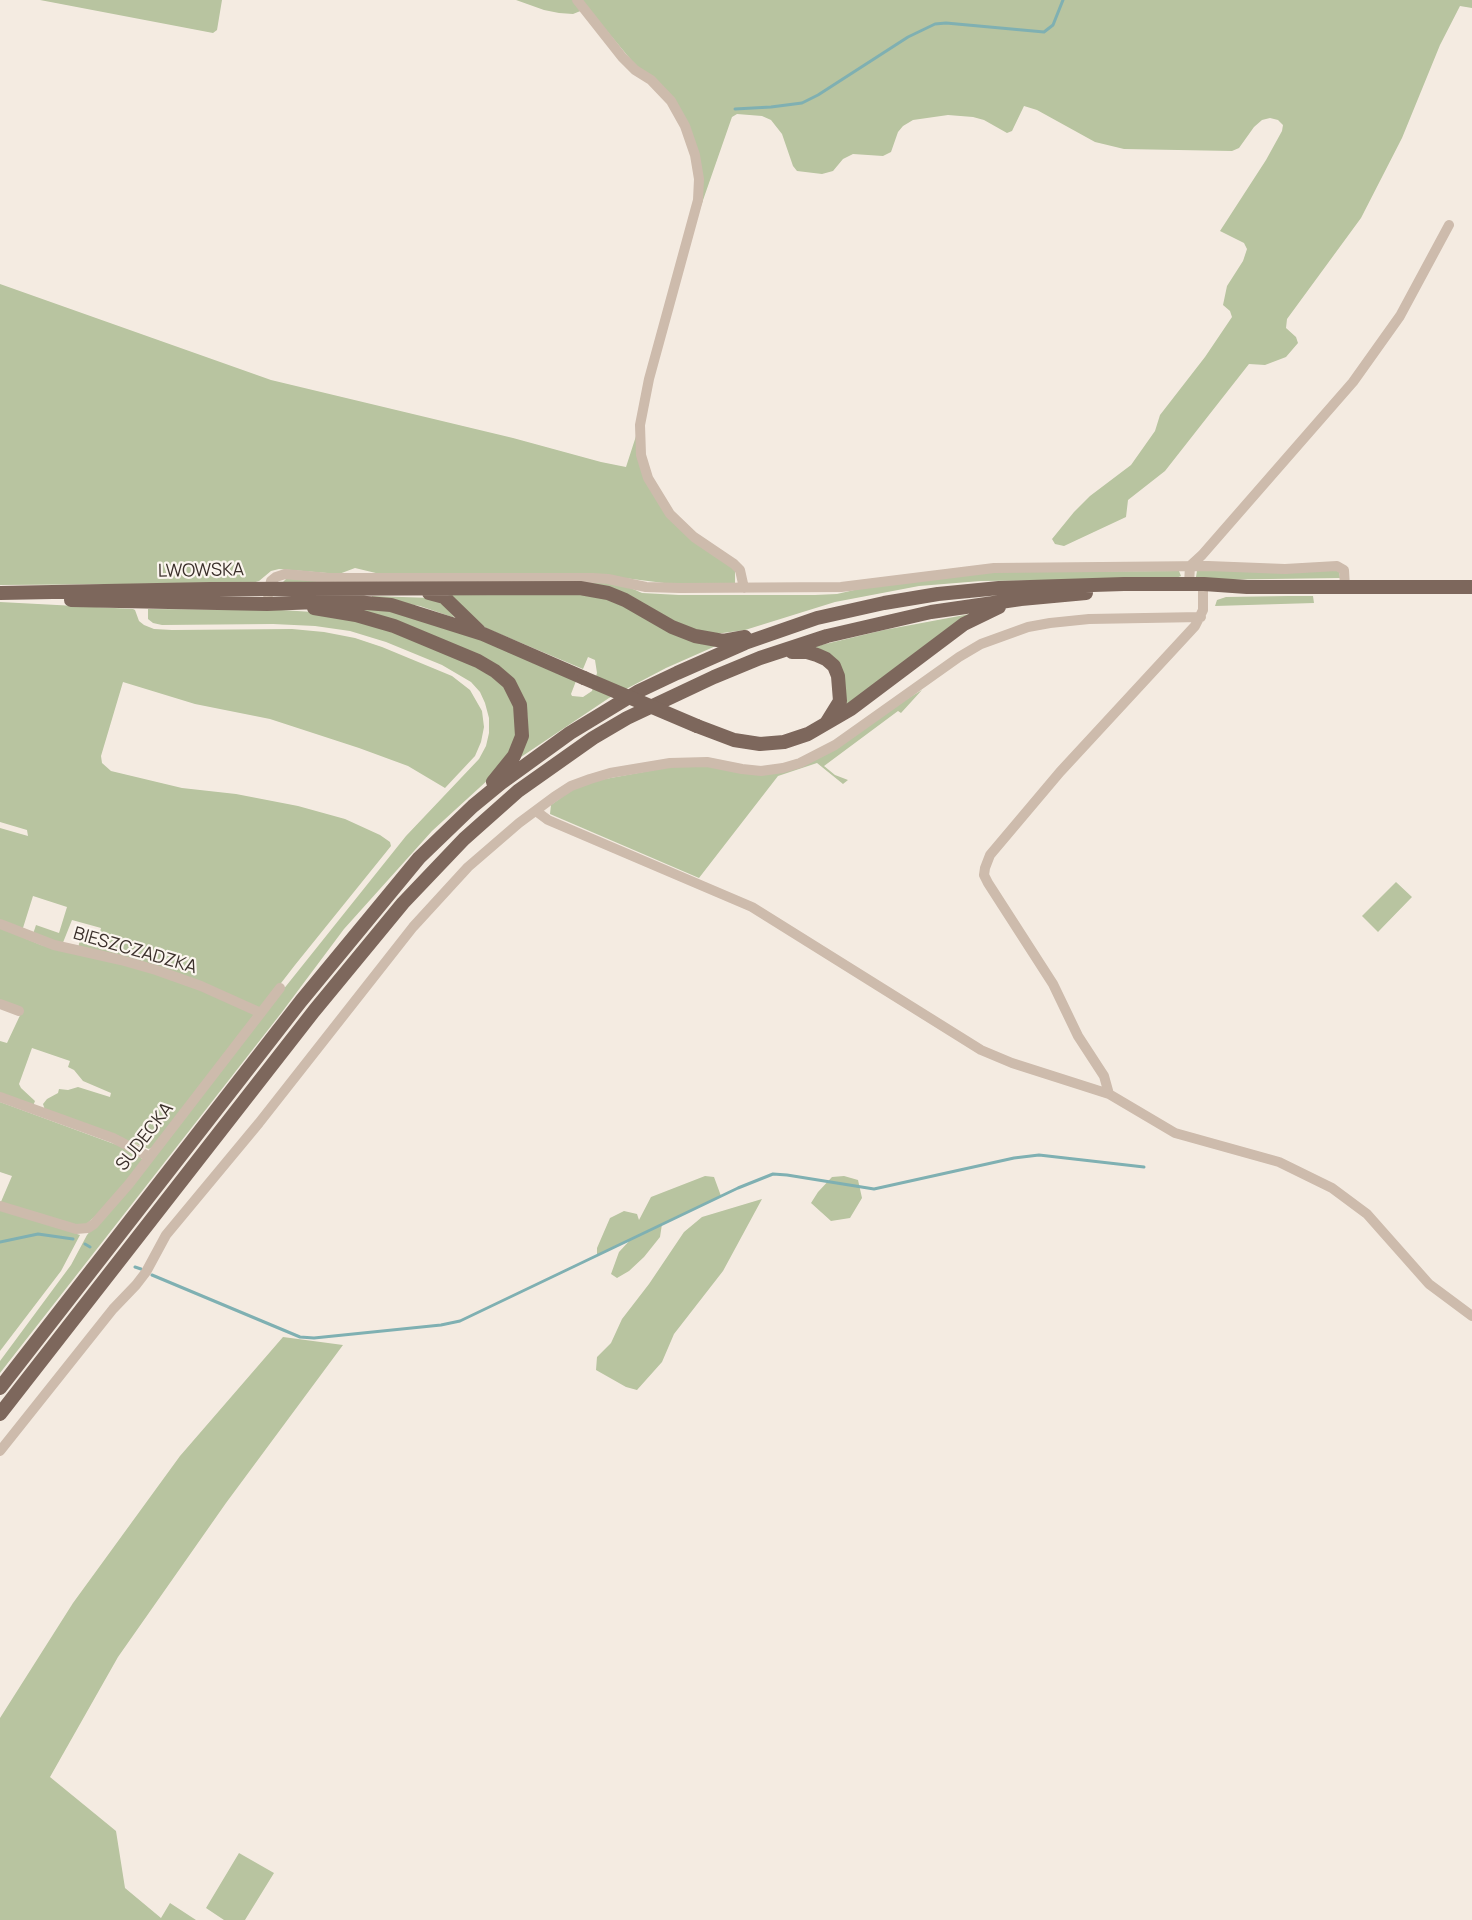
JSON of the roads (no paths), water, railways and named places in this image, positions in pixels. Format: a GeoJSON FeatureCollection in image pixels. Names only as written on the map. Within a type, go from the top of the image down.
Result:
{"type":"FeatureCollection","features":[{"type":"Feature","properties":{"kind":"main road"},"geometry":{"type":"LineString","coordinates":[[0,1388],[361,927],[419,858],[473,806],[516,772],[570,733],[639,691],[712,657],[779,631],[851,610],[948,593],[1044,586],[1189,584],[1247,587],[1472,586]]}},
{"type":"Feature","properties":{"kind":"main road"},"geometry":{"type":"LineString","coordinates":[[0,1414],[321,1002],[403,903],[464,839],[518,791],[593,738],[667,698],[760,658],[828,636],[886,621],[963,606],[1021,599],[1095,593],[1247,587]]}},
{"type":"Feature","properties":{"kind":"main road","name":"LWOWSKA"},"geometry":{"type":"LineString","coordinates":[[0,595],[268,589],[403,590]]}},
{"type":"Feature","properties":{"kind":"main road"},"geometry":{"type":"LineString","coordinates":[[403,590],[593,589],[625,600],[672,627],[695,636],[723,640],[779,631]]}},
{"type":"Feature","properties":{"kind":"main road"},"geometry":{"type":"LineString","coordinates":[[403,590],[444,597],[483,634]]}},
{"type":"Feature","properties":{"kind":"main road","name":"LWOWSKA"},"geometry":{"type":"LineString","coordinates":[[0,595],[104,601],[267,603]]}},
{"type":"Feature","properties":{"kind":"main road"},"geometry":{"type":"LineString","coordinates":[[267,603],[342,601],[391,606],[483,634],[697,726],[734,740],[760,744],[784,742],[808,734],[825,725],[964,624],[980,615],[1021,599]]}},
{"type":"Feature","properties":{"kind":"main road"},"geometry":{"type":"LineString","coordinates":[[267,603],[356,615],[394,626],[478,661],[509,683],[520,705],[522,736],[514,756],[473,806]]}},
{"type":"Feature","properties":{"kind":"main road"},"geometry":{"type":"LineString","coordinates":[[760,658],[792,652],[807,652],[826,658],[834,666],[838,675],[840,701],[825,725]]}},
{"type":"Feature","properties":{"kind":"street"},"geometry":{"type":"LineString","coordinates":[[577,0],[622,57],[635,70],[659,87],[671,101],[685,126],[695,155],[699,179],[698,200],[649,379],[640,425],[641,455],[648,478],[670,514],[694,537],[734,564],[743,578],[744,588]]}},
{"type":"Feature","properties":{"kind":"street"},"geometry":{"type":"LineString","coordinates":[[1189,584],[1190,566],[1353,382],[1400,315],[1449,225]]}},
{"type":"Feature","properties":{"kind":"street"},"geometry":{"type":"LineString","coordinates":[[267,603],[268,589],[276,577],[285,574],[329,578],[593,578],[646,587],[744,588],[849,586],[994,568],[1190,566],[1285,569],[1337,566],[1344,570],[1345,587]]}},
{"type":"Feature","properties":{"kind":"street"},"geometry":{"type":"LineString","coordinates":[[1109,1094],[1104,1076],[1078,1036],[1055,988],[988,883],[984,875],[985,868],[990,855],[1060,772],[1188,634],[1201,617],[1203,590]]}},
{"type":"Feature","properties":{"kind":"street"},"geometry":{"type":"LineString","coordinates":[[0,1451],[113,1309],[136,1285],[146,1272],[166,1235],[259,1123],[413,927],[468,867],[536,811],[571,786],[620,771],[670,762],[708,762],[742,770],[761,771],[783,768],[800,763],[848,736],[959,657],[981,645],[1028,627],[1050,622],[1089,619],[1201,617]]}},
{"type":"Feature","properties":{"kind":"street"},"geometry":{"type":"LineString","coordinates":[[536,811],[548,820],[752,907],[981,1050],[1012,1063],[1109,1094],[1175,1133],[1279,1162],[1332,1188],[1367,1214],[1429,1284],[1472,1316]]}},
{"type":"Feature","properties":{"kind":"street","name":"BIESZCZADZKA"},"geometry":{"type":"LineString","coordinates":[[0,924],[54,945],[156,970],[201,986],[261,1013]]}},
{"type":"Feature","properties":{"kind":"street","name":"SUDECKA"},"geometry":{"type":"LineString","coordinates":[[0,1206],[76,1229],[88,1228],[104,1215],[279,988]]}},
{"type":"Feature","properties":{"kind":"street"},"geometry":{"type":"LineString","coordinates":[[0,1004],[19,1011]]}},
{"type":"Feature","properties":{"kind":"street"},"geometry":{"type":"LineString","coordinates":[[0,1097],[113,1138],[150,1157]]}},
{"type":"Feature","properties":{"kind":"waterway"},"geometry":{"type":"LineString","coordinates":[[735,109],[802,103],[908,37],[935,24],[946,23],[1044,32],[1053,25],[1063,0]]}},
{"type":"Feature","properties":{"kind":"waterway"},"geometry":{"type":"LineString","coordinates":[[152,1275],[300,1337],[314,1338],[441,1325],[460,1321],[738,1188],[773,1174],[874,1189],[1014,1158],[1039,1155],[1144,1167]]}},
{"type":"Feature","properties":{"kind":"waterway"},"geometry":{"type":"LineString","coordinates":[[0,1242],[38,1234],[73,1239]]}},
{"type":"Feature","properties":{"kind":"waterway"},"geometry":{"type":"LineString","coordinates":[[85,1244],[90,1247]]}},
{"type":"Feature","properties":{"kind":"waterway"},"geometry":{"type":"LineString","coordinates":[[135,1267],[141,1269]]}}]}
